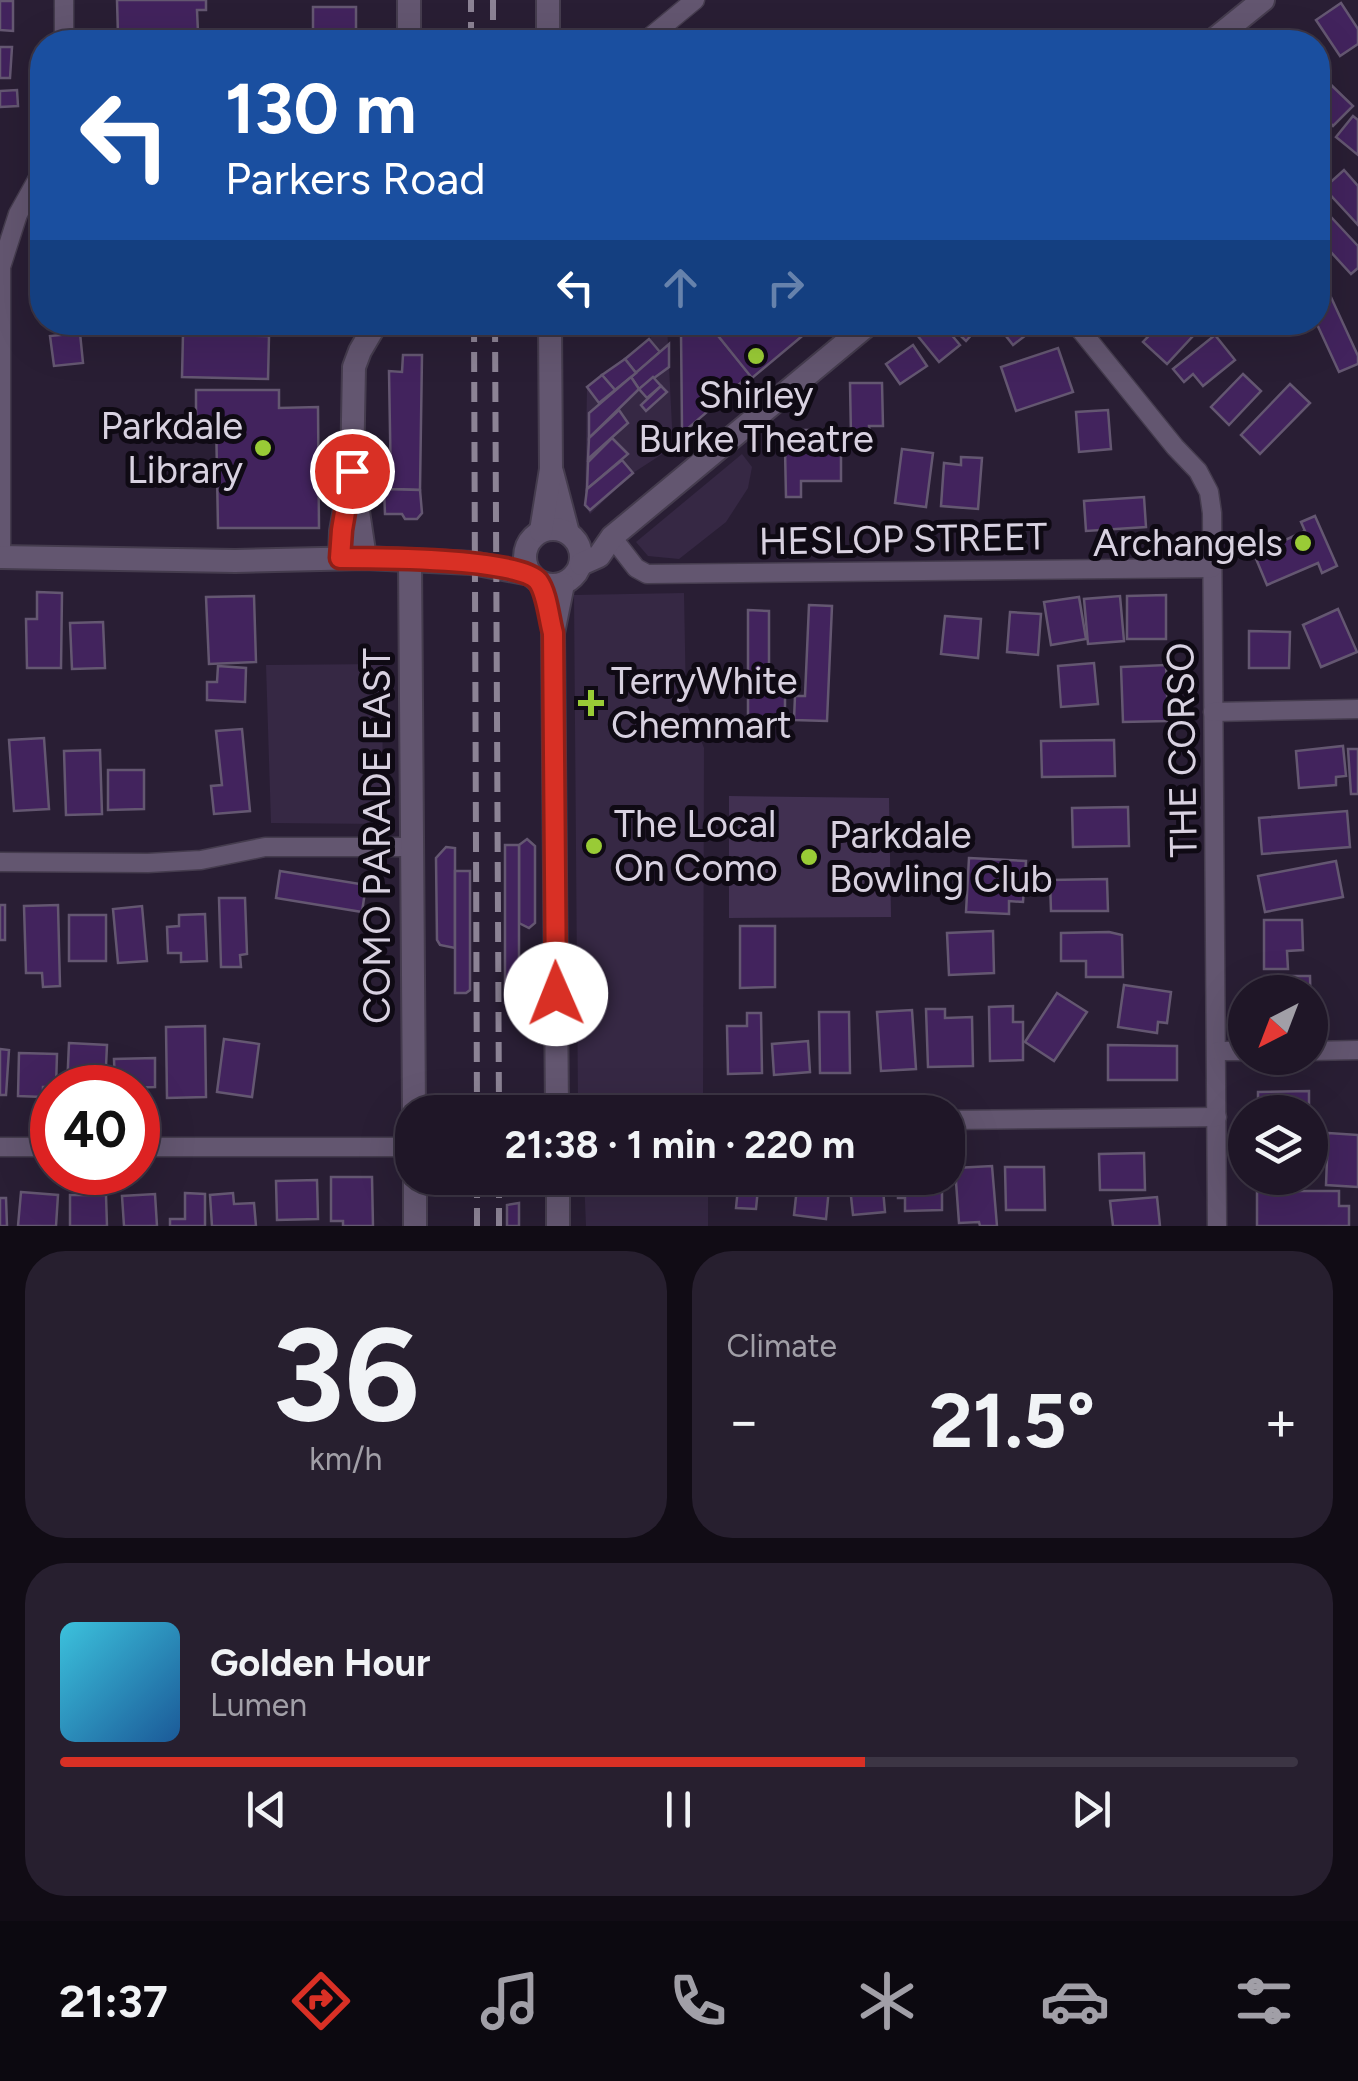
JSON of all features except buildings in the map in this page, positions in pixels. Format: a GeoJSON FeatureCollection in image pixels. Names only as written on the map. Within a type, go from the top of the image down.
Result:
{"type":"FeatureCollection","features":[{"type":"Feature","properties":{"kind":"street"},"geometry":{"type":"LineString","coordinates":[[64,0],[64,30]]}},
{"type":"Feature","properties":{"kind":"street"},"geometry":{"type":"LineString","coordinates":[[409,0],[409,30]]}},
{"type":"Feature","properties":{"kind":"street"},"geometry":{"type":"LineString","coordinates":[[548,0],[548,30]]}},
{"type":"Feature","properties":{"kind":"street"},"geometry":{"type":"LineString","coordinates":[[659,30],[695,0]]}},
{"type":"Feature","properties":{"kind":"street"},"geometry":{"type":"LineString","coordinates":[[1226,30],[1263,0]]}},
{"type":"Feature","properties":{"kind":"street"},"geometry":{"type":"LineString","coordinates":[[30,192],[18,214],[1,267],[0,557],[235,561],[365,558],[472,563],[544,580],[571,579],[581,564],[599,556],[612,537],[855,335]]}},
{"type":"Feature","properties":{"kind":"street"},"geometry":{"type":"LineString","coordinates":[[340,558],[352,471],[354,367],[371,335]]}},
{"type":"Feature","properties":{"kind":"street"},"geometry":{"type":"LineString","coordinates":[[550,335],[551,469],[534,537],[524,559],[544,580],[553,633],[557,1095]]}},
{"type":"Feature","properties":{"kind":"street","name":"THE CORSO"},"geometry":{"type":"LineString","coordinates":[[1085,335],[1198,471],[1211,503],[1217,1226]]}},
{"type":"Feature","properties":{"kind":"street"},"geometry":{"type":"LineString","coordinates":[[551,469],[570,535],[578,544],[581,564]]}},
{"type":"Feature","properties":{"kind":"street"},"geometry":{"type":"LineString","coordinates":[[352,471],[365,558]]}},
{"type":"Feature","properties":{"kind":"street"},"geometry":{"type":"LineString","coordinates":[[472,563],[550,529],[570,535],[612,537]]}},
{"type":"Feature","properties":{"kind":"street","name":"HESLOP STREET"},"geometry":{"type":"LineString","coordinates":[[612,537],[636,568],[647,574],[1212,568]]}},
{"type":"Feature","properties":{"kind":"street","name":"COMO PARADE EAST"},"geometry":{"type":"LineString","coordinates":[[410,560],[414,1095]]}},
{"type":"Feature","properties":{"kind":"street"},"geometry":{"type":"LineString","coordinates":[[1213,712],[1358,708]]}},
{"type":"Feature","properties":{"kind":"street"},"geometry":{"type":"LineString","coordinates":[[0,862],[148,863],[201,860],[265,847],[412,847]]}},
{"type":"Feature","properties":{"kind":"street"},"geometry":{"type":"LineString","coordinates":[[1328,1051],[1358,1050]]}},
{"type":"Feature","properties":{"kind":"street"},"geometry":{"type":"LineString","coordinates":[[1218,1051],[1228,1051]]}},
{"type":"Feature","properties":{"kind":"street"},"geometry":{"type":"LineString","coordinates":[[965,1120],[1217,1117]]}},
{"type":"Feature","properties":{"kind":"street"},"geometry":{"type":"LineString","coordinates":[[0,1147],[30,1147]]}},
{"type":"Feature","properties":{"kind":"street"},"geometry":{"type":"LineString","coordinates":[[160,1147],[395,1147]]}},
{"type":"Feature","properties":{"kind":"street"},"geometry":{"type":"LineString","coordinates":[[414,1195],[415,1226]]}},
{"type":"Feature","properties":{"kind":"street"},"geometry":{"type":"LineString","coordinates":[[558,1195],[558,1226]]}},
{"type":"Feature","properties":{"kind":"shaded area"},"geometry":{"type":"Polygon","coordinates":[[[654,335],[667,335],[673,447],[633,473],[590,514],[585,505],[587,387],[654,335]]]}},
{"type":"Feature","properties":{"kind":"shaded area"},"geometry":{"type":"Polygon","coordinates":[[[742,454],[752,467],[748,488],[726,522],[679,559],[648,556],[636,542],[742,454]]]}},
{"type":"Feature","properties":{"kind":"shaded area"},"geometry":{"type":"Polygon","coordinates":[[[684,593],[686,702],[704,748],[703,1095],[578,1095],[574,595],[684,593]]]}},
{"type":"Feature","properties":{"kind":"shaded area"},"geometry":{"type":"Polygon","coordinates":[[[383,664],[382,824],[271,823],[266,665],[383,664]]]}},
{"type":"Feature","properties":{"kind":"shaded area","name":"Parkdale Bowling Club"},"geometry":{"type":"Polygon","coordinates":[[[729,796],[889,798],[891,917],[729,918],[729,796]]]}},
{"type":"Feature","properties":{"kind":"shaded area"},"geometry":{"type":"Polygon","coordinates":[[[585,1195],[708,1195],[708,1226],[586,1226],[585,1195]]]}},
{"type":"Feature","properties":{"kind":"railway"},"geometry":{"type":"LineString","coordinates":[[471,0],[471,30]]}},
{"type":"Feature","properties":{"kind":"railway"},"geometry":{"type":"LineString","coordinates":[[493,0],[493,30]]}},
{"type":"Feature","properties":{"kind":"railway"},"geometry":{"type":"LineString","coordinates":[[474,335],[477,1095]]}},
{"type":"Feature","properties":{"kind":"railway"},"geometry":{"type":"LineString","coordinates":[[495,335],[499,1095]]}},
{"type":"Feature","properties":{"kind":"railway"},"geometry":{"type":"LineString","coordinates":[[477,1195],[477,1226]]}},
{"type":"Feature","properties":{"kind":"railway"},"geometry":{"type":"LineString","coordinates":[[499,1195],[499,1226]]}},
{"type":"Feature","properties":{"kind":"place","name":"Shirley Burke Theatre"},"geometry":{"type":"Point","coordinates":[756,356]}},
{"type":"Feature","properties":{"kind":"place","name":"Parkdale Library"},"geometry":{"type":"Point","coordinates":[263,448]}},
{"type":"Feature","properties":{"kind":"place","name":"Archangels"},"geometry":{"type":"Point","coordinates":[1303,543]}},
{"type":"Feature","properties":{"kind":"place","name":"TerryWhite Chemmart"},"geometry":{"type":"Point","coordinates":[591,703]}},
{"type":"Feature","properties":{"kind":"place","name":"The Local On Como"},"geometry":{"type":"Point","coordinates":[594,846]}},
{"type":"Feature","properties":{"kind":"place","name":"Parkdale Bowling Club"},"geometry":{"type":"Point","coordinates":[809,857]}},
{"type":"Feature","properties":{"kind":"route"},"geometry":{"type":"LineString","coordinates":[[352,471],[340,558],[472,563],[530,574],[540,582],[553,633],[556,994]]}}]}
